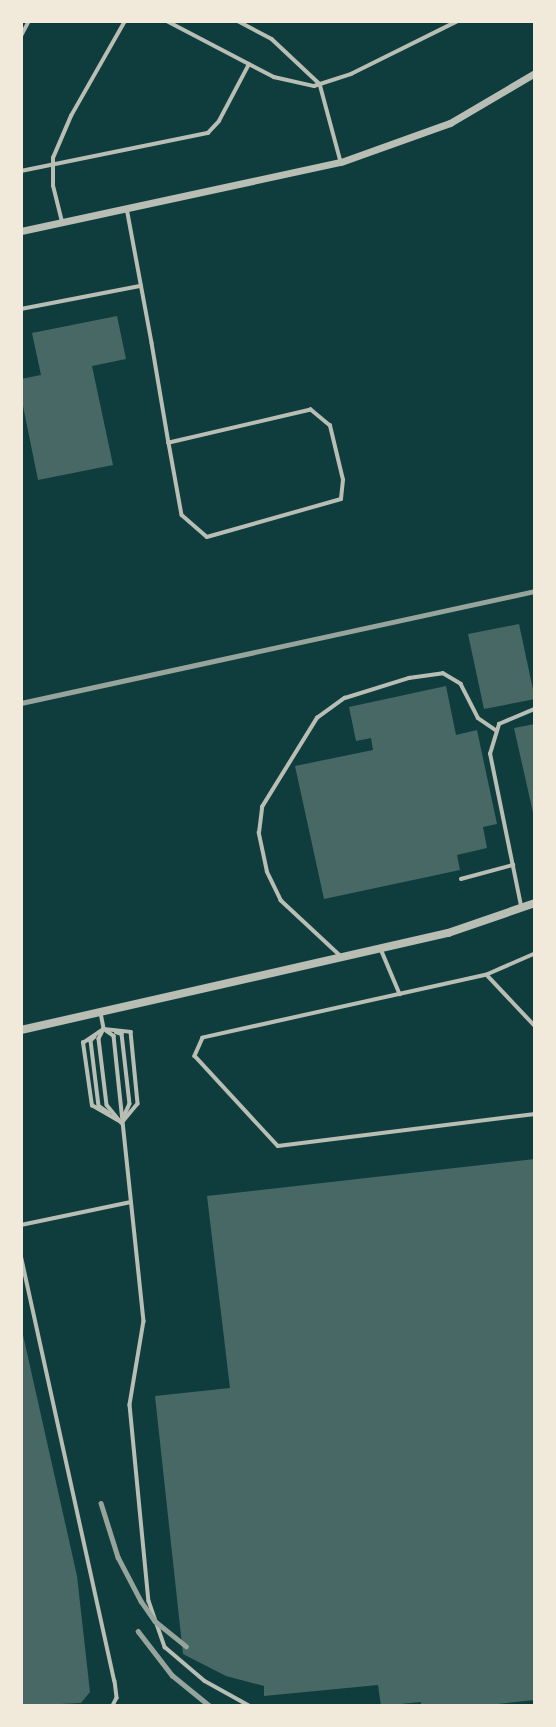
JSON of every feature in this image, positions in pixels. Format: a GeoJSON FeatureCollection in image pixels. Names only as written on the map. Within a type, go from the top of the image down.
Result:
{"type":"FeatureCollection","features":[{"type":"Feature","properties":{"kind":"street"},"geometry":{"type":"LineString","coordinates":[[21,231],[341,162],[450,123],[535,73]]}},
{"type":"Feature","properties":{"kind":"street"},"geometry":{"type":"LineString","coordinates":[[21,1030],[448,933],[535,903]]}},
{"type":"Feature","properties":{"kind":"lane"},"geometry":{"type":"LineString","coordinates":[[21,36],[29,21]]}},
{"type":"Feature","properties":{"kind":"lane"},"geometry":{"type":"LineString","coordinates":[[62,222],[53,186],[53,165],[59,141],[125,21]]}},
{"type":"Feature","properties":{"kind":"lane"},"geometry":{"type":"LineString","coordinates":[[167,21],[274,77],[314,86],[351,74],[458,21]]}},
{"type":"Feature","properties":{"kind":"lane"},"geometry":{"type":"LineString","coordinates":[[238,21],[272,39],[320,84],[341,162]]}},
{"type":"Feature","properties":{"kind":"lane"},"geometry":{"type":"LineString","coordinates":[[21,171],[208,133],[219,121],[248,64]]}},
{"type":"Feature","properties":{"kind":"lane"},"geometry":{"type":"LineString","coordinates":[[127,208],[169,443],[182,515],[207,537],[341,499],[343,481],[330,426],[311,410],[169,443]]}},
{"type":"Feature","properties":{"kind":"lane"},"geometry":{"type":"LineString","coordinates":[[21,309],[141,286]]}},
{"type":"Feature","properties":{"kind":"lane"},"geometry":{"type":"LineString","coordinates":[[342,958],[281,901],[267,872],[259,833],[262,807],[317,718],[345,698],[410,678],[443,673],[461,684],[468,704],[478,718],[496,730]]}},
{"type":"Feature","properties":{"kind":"lane"},"geometry":{"type":"LineString","coordinates":[[522,908],[490,754],[496,730],[506,720],[535,709]]}},
{"type":"Feature","properties":{"kind":"lane"},"geometry":{"type":"LineString","coordinates":[[461,879],[513,865]]}},
{"type":"Feature","properties":{"kind":"lane"},"geometry":{"type":"LineString","coordinates":[[381,949],[400,994]]}},
{"type":"Feature","properties":{"kind":"lane"},"geometry":{"type":"LineString","coordinates":[[535,954],[487,975],[203,1038],[195,1056],[278,1146],[535,1114]]}},
{"type":"Feature","properties":{"kind":"lane"},"geometry":{"type":"LineString","coordinates":[[487,975],[535,1026]]}},
{"type":"Feature","properties":{"kind":"lane"},"geometry":{"type":"LineString","coordinates":[[101,1013],[104,1029],[99,1039],[107,1105],[122,1122]]}},
{"type":"Feature","properties":{"kind":"lane"},"geometry":{"type":"LineString","coordinates":[[104,1029],[122,1034],[130,1104],[122,1122]]}},
{"type":"Feature","properties":{"kind":"lane"},"geometry":{"type":"LineString","coordinates":[[104,1029],[114,1036],[144,1321],[130,1405],[149,1601],[165,1647],[205,1681],[250,1706]]}},
{"type":"Feature","properties":{"kind":"lane"},"geometry":{"type":"LineString","coordinates":[[104,1029],[91,1041],[99,1106],[122,1122]]}},
{"type":"Feature","properties":{"kind":"lane"},"geometry":{"type":"LineString","coordinates":[[104,1029],[131,1032],[138,1104],[122,1122],[92,1106],[83,1042],[104,1029]]}},
{"type":"Feature","properties":{"kind":"lane"},"geometry":{"type":"LineString","coordinates":[[21,1225],[131,1202]]}},
{"type":"Feature","properties":{"kind":"lane"},"geometry":{"type":"LineString","coordinates":[[21,1255],[115,1681],[117,1698],[113,1706]]}},
{"type":"Feature","properties":{"kind":"building"},"geometry":{"type":"Polygon","coordinates":[[[117,316],[126,359],[92,366],[113,465],[38,480],[21,396],[21,379],[41,375],[32,333],[117,316]]]}},
{"type":"Feature","properties":{"kind":"building"},"geometry":{"type":"Polygon","coordinates":[[[519,624],[535,699],[484,709],[468,634],[519,624]]]}},
{"type":"Feature","properties":{"kind":"building"},"geometry":{"type":"Polygon","coordinates":[[[446,686],[456,735],[477,730],[497,824],[483,827],[487,848],[457,855],[460,870],[324,899],[295,766],[373,750],[371,738],[356,741],[349,707],[446,686]]]}},
{"type":"Feature","properties":{"kind":"building"},"geometry":{"type":"Polygon","coordinates":[[[535,724],[535,817],[534,817],[514,728],[535,724]]]}},
{"type":"Feature","properties":{"kind":"building"},"geometry":{"type":"Polygon","coordinates":[[[535,1159],[535,1700],[478,1706],[421,1706],[421,1702],[381,1706],[378,1685],[264,1696],[264,1686],[226,1676],[183,1654],[155,1396],[230,1388],[207,1196],[535,1159]]]}},
{"type":"Feature","properties":{"kind":"building"},"geometry":{"type":"Polygon","coordinates":[[[21,1326],[77,1576],[90,1692],[81,1703],[21,1706],[21,1326]]]}},
{"type":"Feature","properties":{"kind":"railway"},"geometry":{"type":"LineString","coordinates":[[21,703],[535,591]]}},
{"type":"Feature","properties":{"kind":"railway"},"geometry":{"type":"LineString","coordinates":[[101,1503],[118,1557],[141,1601],[155,1621],[186,1646]]}},
{"type":"Feature","properties":{"kind":"railway"},"geometry":{"type":"LineString","coordinates":[[138,1631],[172,1675],[210,1706]]}}]}
